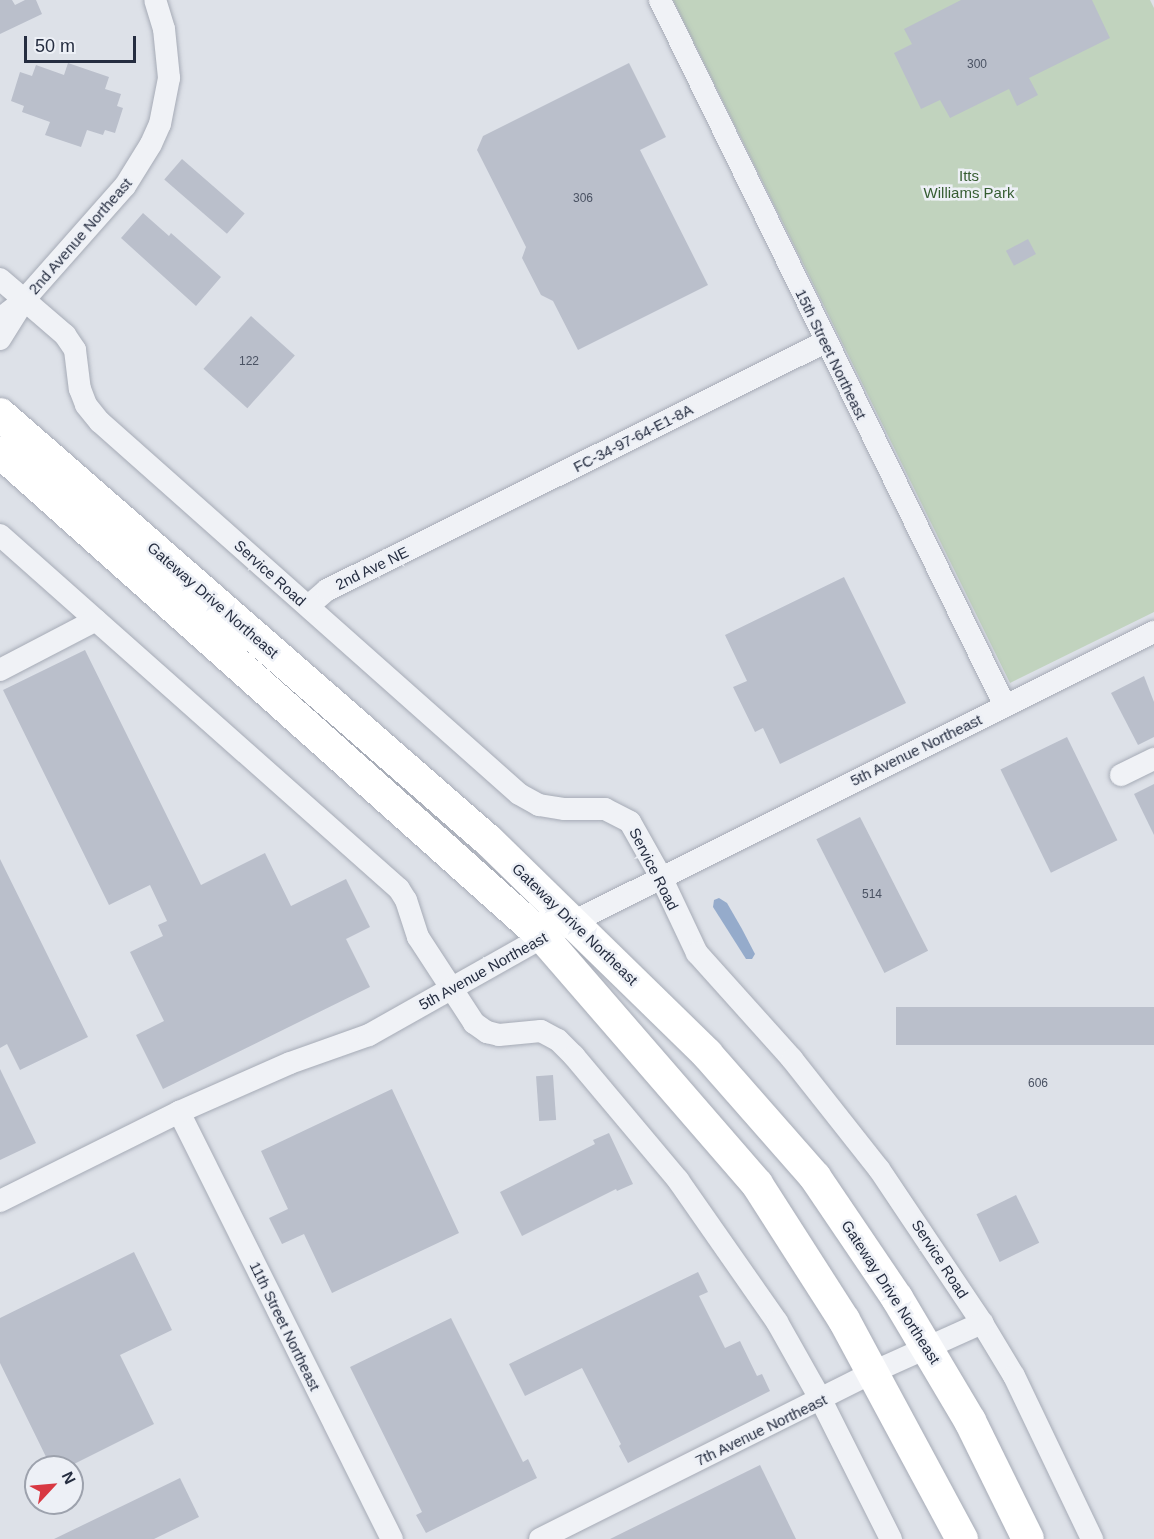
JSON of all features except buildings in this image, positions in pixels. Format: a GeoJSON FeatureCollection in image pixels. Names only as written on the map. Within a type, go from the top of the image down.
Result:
{"type":"FeatureCollection","features":[{"type":"Feature","properties":{"kind":"highway","name":"Gateway Drive Northeast"},"geometry":{"type":"LineString","coordinates":[[0,414],[489,841],[575,922],[707,1054],[815,1177],[928,1348],[970,1421],[1028,1539]]}},
{"type":"Feature","properties":{"kind":"highway","name":"Gateway Drive Northeast"},"geometry":{"type":"LineString","coordinates":[[0,452],[543,936],[757,1184],[807,1260],[873,1372],[962,1539]]}},
{"type":"Feature","properties":{"kind":"street","name":"2nd Avenue Northeast"},"geometry":{"type":"LineString","coordinates":[[0,339],[24,300],[140,166],[160,124],[169,78],[168,54],[155,0]]}},
{"type":"Feature","properties":{"kind":"street","name":"15th Street Northeast"},"geometry":{"type":"LineString","coordinates":[[660,0],[825,342],[1005,706]]}},
{"type":"Feature","properties":{"kind":"street","name":"Service Road"},"geometry":{"type":"LineString","coordinates":[[0,279],[65,335],[75,350],[80,389],[86,405],[100,423],[519,794],[539,805],[556,808],[605,809],[630,822],[661,877],[697,953],[785,1052],[879,1169],[982,1323],[1014,1376],[1092,1539]]}},
{"type":"Feature","properties":{"kind":"street","name":"2nd Avenue Northeast"},"geometry":{"type":"LineString","coordinates":[[0,319],[24,300]]}},
{"type":"Feature","properties":{"kind":"street","name":"FC-34-97-64-E1-8A"},"geometry":{"type":"LineString","coordinates":[[440,534],[825,342]]}},
{"type":"Feature","properties":{"kind":"street","name":"2nd Ave NE"},"geometry":{"type":"LineString","coordinates":[[310,609],[313,602],[327,590],[440,534]]}},
{"type":"Feature","properties":{"kind":"street"},"geometry":{"type":"LineString","coordinates":[[0,535],[399,889],[406,900],[418,937],[468,1016],[487,1032],[499,1035],[523,1031],[541,1032],[558,1040],[574,1056],[678,1180],[719,1235],[777,1322],[821,1400],[891,1539]]}},
{"type":"Feature","properties":{"kind":"street"},"geometry":{"type":"LineString","coordinates":[[0,670],[96,621]]}},
{"type":"Feature","properties":{"kind":"street","name":"5th Avenue Northeast"},"geometry":{"type":"LineString","coordinates":[[0,1201],[179,1112],[290,1063],[369,1035],[543,936],[1005,706],[1153,635]]}},
{"type":"Feature","properties":{"kind":"street"},"geometry":{"type":"LineString","coordinates":[[1121,775],[1154,759]]}},
{"type":"Feature","properties":{"kind":"street","name":"11th Street Northeast"},"geometry":{"type":"LineString","coordinates":[[179,1112],[392,1539]]}},
{"type":"Feature","properties":{"kind":"street","name":"7th Avenue Northeast"},"geometry":{"type":"LineString","coordinates":[[540,1539],[873,1372],[982,1323]]}},
{"type":"Feature","properties":{"kind":"green space","name":"Itts Williams Park"},"geometry":{"type":"Polygon","coordinates":[[[673,0],[1150,0],[1154,8],[1154,612],[1010,683],[673,0]]]}},
{"type":"Feature","properties":{"kind":"water"},"geometry":{"type":"Polygon","coordinates":[[[719,898],[727,903],[742,929],[755,954],[752,959],[746,959],[713,907],[714,900],[719,898]]]}}]}
